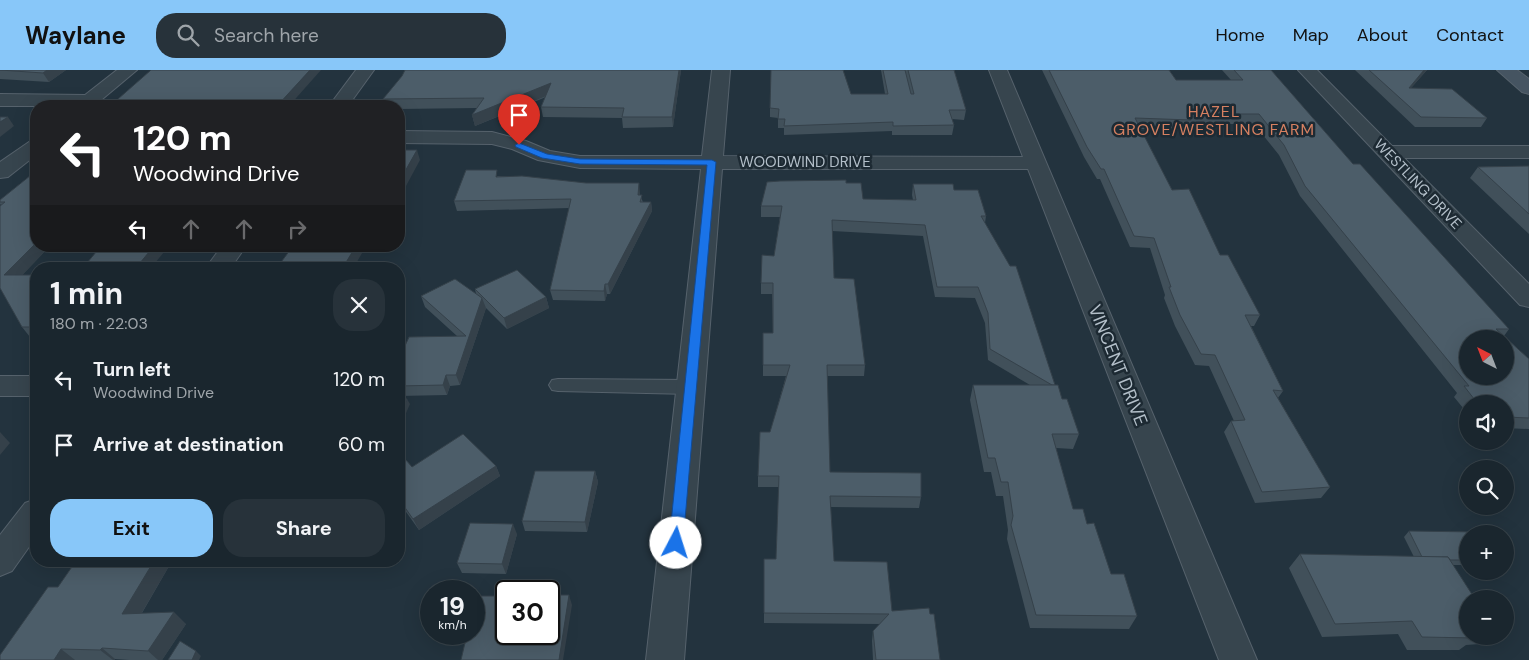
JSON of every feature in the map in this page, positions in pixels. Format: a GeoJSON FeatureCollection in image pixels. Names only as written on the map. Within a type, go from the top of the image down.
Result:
{"type":"FeatureCollection","features":[{"type":"Feature","properties":{"kind":"street"},"geometry":{"type":"LineString","coordinates":[[91,100],[128,70]]}},
{"type":"Feature","properties":{"kind":"street"},"geometry":{"type":"LineString","coordinates":[[342,100],[365,70]]}},
{"type":"Feature","properties":{"kind":"street"},"geometry":{"type":"LineString","coordinates":[[665,660],[721,70]]}},
{"type":"Feature","properties":{"kind":"street","name":"VINCENT DRIVE"},"geometry":{"type":"LineString","coordinates":[[998,70],[1238,660]]}},
{"type":"Feature","properties":{"kind":"street","name":"WESTLING DRIVE"},"geometry":{"type":"LineString","coordinates":[[1307,70],[1529,299]]}},
{"type":"Feature","properties":{"kind":"street"},"geometry":{"type":"LineString","coordinates":[[1506,70],[1529,88]]}},
{"type":"Feature","properties":{"kind":"street"},"geometry":{"type":"LineString","coordinates":[[0,100],[30,101]]}},
{"type":"Feature","properties":{"kind":"street","name":"WOODWIND DRIVE"},"geometry":{"type":"LineString","coordinates":[[405,137],[492,138],[519,145],[545,156],[580,162],[1036,163]]}},
{"type":"Feature","properties":{"kind":"street"},"geometry":{"type":"LineString","coordinates":[[0,172],[30,150]]}},
{"type":"Feature","properties":{"kind":"street"},"geometry":{"type":"LineString","coordinates":[[1387,152],[1529,152]]}},
{"type":"Feature","properties":{"kind":"street"},"geometry":{"type":"LineString","coordinates":[[0,386],[30,386]]}},
{"type":"Feature","properties":{"kind":"street"},"geometry":{"type":"LineString","coordinates":[[0,561],[30,520]]}},
{"type":"Feature","properties":{"kind":"lane"},"geometry":{"type":"LineString","coordinates":[[558,385],[691,387]]}},
{"type":"Feature","properties":{"kind":"building"},"geometry":{"type":"Polygon","coordinates":[[[0,70],[47,70],[43,73],[0,70]]]}},
{"type":"Feature","properties":{"kind":"building"},"geometry":{"type":"Polygon","coordinates":[[[151,70],[310,70],[282,100],[117,100],[151,70]]]}},
{"type":"Feature","properties":{"kind":"building"},"geometry":{"type":"Polygon","coordinates":[[[405,70],[679,70],[672,117],[622,117],[624,108],[541,107],[551,83],[472,115],[484,98],[383,99],[405,70]]]}},
{"type":"Feature","properties":{"kind":"building"},"geometry":{"type":"Polygon","coordinates":[[[771,70],[843,70],[851,94],[888,94],[883,70],[905,70],[911,94],[914,94],[908,70],[954,70],[966,110],[949,110],[954,125],[893,126],[893,122],[784,126],[785,119],[778,119],[779,109],[770,108],[771,70]]]}},
{"type":"Feature","properties":{"kind":"building"},"geometry":{"type":"Polygon","coordinates":[[[1049,70],[1169,70],[1176,80],[1243,80],[1234,70],[1271,70],[1353,164],[1360,164],[1509,329],[1459,330],[1459,374],[1305,186],[1284,145],[1259,114],[1188,114],[1191,120],[1135,118],[1172,190],[1189,189],[1220,255],[1228,255],[1260,315],[1245,315],[1283,391],[1273,390],[1330,487],[1262,492],[1231,421],[1245,420],[1215,355],[1201,354],[1180,315],[1154,238],[1134,236],[1104,169],[1101,169],[1087,147],[1049,70]]]}},
{"type":"Feature","properties":{"kind":"building"},"geometry":{"type":"Polygon","coordinates":[[[1369,70],[1424,70],[1409,88],[1452,89],[1487,118],[1421,117],[1369,70]]]}},
{"type":"Feature","properties":{"kind":"building"},"geometry":{"type":"Polygon","coordinates":[[[0,117],[8,117],[0,122],[0,117]]]}},
{"type":"Feature","properties":{"kind":"building"},"geometry":{"type":"Polygon","coordinates":[[[405,150],[417,150],[405,171],[405,150]]]}},
{"type":"Feature","properties":{"kind":"building"},"geometry":{"type":"Polygon","coordinates":[[[1529,166],[1529,214],[1478,167],[1529,166]]]}},
{"type":"Feature","properties":{"kind":"building"},"geometry":{"type":"Polygon","coordinates":[[[466,170],[497,170],[496,177],[522,176],[586,183],[639,183],[638,195],[642,195],[640,202],[651,202],[608,284],[605,284],[604,291],[550,290],[571,199],[454,201],[466,170]]]}},
{"type":"Feature","properties":{"kind":"building"},"geometry":{"type":"Polygon","coordinates":[[[30,176],[30,249],[4,275],[30,275],[30,327],[22,327],[0,288],[0,206],[5,202],[0,202],[0,200],[30,176]]]}},
{"type":"Feature","properties":{"kind":"building"},"geometry":{"type":"Polygon","coordinates":[[[846,180],[846,183],[861,183],[863,199],[916,200],[913,184],[953,184],[954,190],[978,190],[986,216],[981,216],[1010,266],[1016,266],[1055,385],[990,349],[988,313],[978,287],[937,287],[925,225],[832,220],[834,278],[854,279],[865,365],[827,365],[830,472],[921,473],[921,497],[830,496],[834,561],[887,562],[892,611],[929,608],[930,614],[934,614],[940,660],[876,660],[873,631],[889,614],[764,613],[764,559],[776,559],[779,476],[758,476],[760,432],[770,432],[790,365],[763,365],[763,333],[773,333],[773,283],[761,283],[762,255],[774,256],[782,206],[761,206],[767,182],[846,180]]]}},
{"type":"Feature","properties":{"kind":"building"},"geometry":{"type":"Polygon","coordinates":[[[96,252],[149,252],[141,262],[88,262],[96,252]]]}},
{"type":"Feature","properties":{"kind":"building"},"geometry":{"type":"Polygon","coordinates":[[[289,252],[352,252],[346,262],[281,262],[289,252]]]}},
{"type":"Feature","properties":{"kind":"building"},"geometry":{"type":"Polygon","coordinates":[[[517,270],[546,297],[504,318],[475,289],[517,270]]]}},
{"type":"Feature","properties":{"kind":"building"},"geometry":{"type":"Polygon","coordinates":[[[455,279],[482,298],[456,375],[446,375],[443,385],[405,386],[405,346],[409,337],[466,336],[421,296],[455,279]]]}},
{"type":"Feature","properties":{"kind":"building"},"geometry":{"type":"Polygon","coordinates":[[[1514,345],[1529,359],[1529,418],[1514,417],[1514,395],[1471,395],[1464,386],[1514,385],[1514,345]]]}},
{"type":"Feature","properties":{"kind":"building"},"geometry":{"type":"Polygon","coordinates":[[[973,385],[1058,385],[1062,399],[1067,399],[1079,434],[1052,434],[1073,509],[1083,509],[1087,524],[1094,523],[1111,574],[1124,574],[1137,616],[1036,615],[1011,525],[1013,516],[1008,482],[1001,482],[995,458],[988,458],[973,385]]]}},
{"type":"Feature","properties":{"kind":"building"},"geometry":{"type":"Polygon","coordinates":[[[463,434],[496,466],[413,519],[405,508],[405,459],[412,467],[463,434]]]}},
{"type":"Feature","properties":{"kind":"building"},"geometry":{"type":"Polygon","coordinates":[[[535,471],[595,471],[585,522],[522,521],[535,471]]]}},
{"type":"Feature","properties":{"kind":"building"},"geometry":{"type":"Polygon","coordinates":[[[470,523],[513,524],[502,564],[457,563],[470,523]]]}},
{"type":"Feature","properties":{"kind":"building"},"geometry":{"type":"Polygon","coordinates":[[[1409,531],[1459,532],[1459,560],[1450,560],[1448,557],[1422,557],[1409,531]]]}},
{"type":"Feature","properties":{"kind":"building"},"geometry":{"type":"Polygon","coordinates":[[[1300,554],[1448,557],[1459,574],[1459,580],[1463,580],[1469,590],[1459,590],[1459,638],[1422,637],[1412,621],[1335,624],[1300,554]]]}},
{"type":"Feature","properties":{"kind":"building"},"geometry":{"type":"Polygon","coordinates":[[[72,567],[150,567],[122,614],[174,612],[148,651],[102,648],[100,650],[61,649],[54,660],[0,660],[0,655],[48,587],[58,587],[72,567]]]}},
{"type":"Feature","properties":{"kind":"building"},"geometry":{"type":"Polygon","coordinates":[[[560,595],[569,595],[559,660],[461,660],[464,645],[485,645],[485,596],[495,596],[495,645],[560,645],[560,595]]]}},
{"type":"Feature","properties":{"kind":"building"},"geometry":{"type":"Polygon","coordinates":[[[180,641],[196,651],[192,660],[168,660],[180,641]]]}},
{"type":"Feature","properties":{"kind":"district","name":"HAZEL GROVE/WESTLING FARM"},"geometry":{"type":"Point","coordinates":[1214,120]}},
{"type":"Feature","properties":{"kind":"route"},"geometry":{"type":"LineString","coordinates":[[519,145],[545,156],[580,162],[712,162],[676,543]]}}]}
